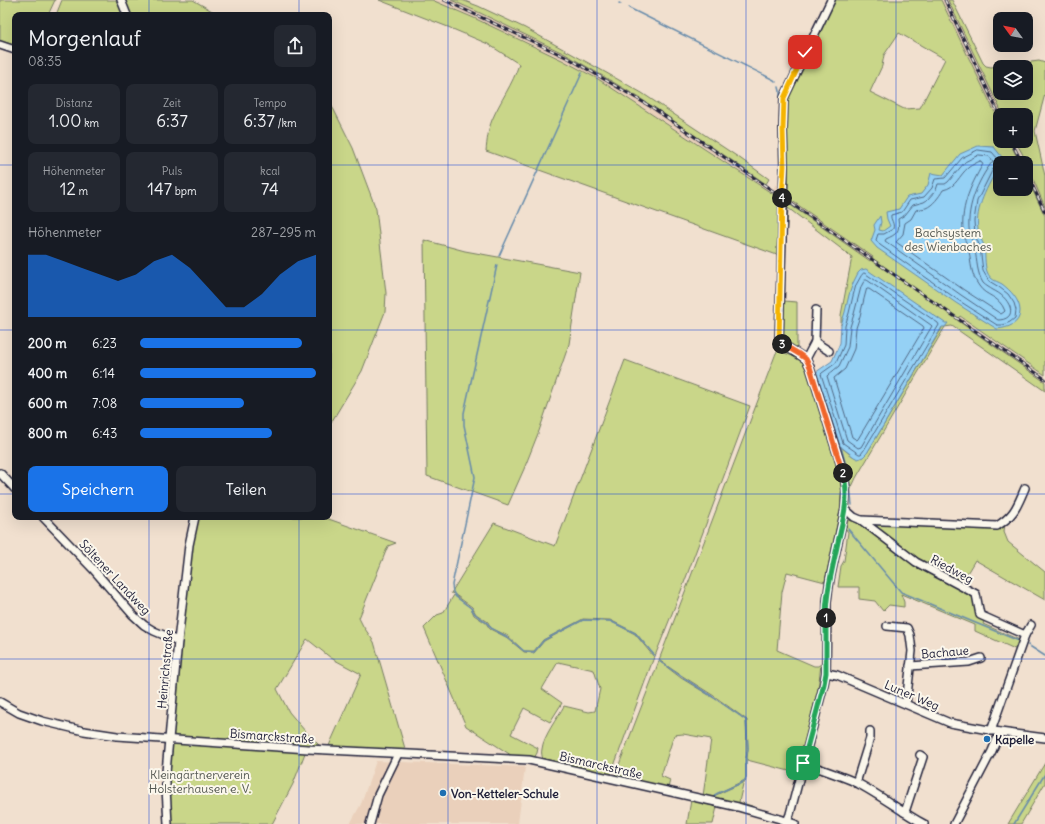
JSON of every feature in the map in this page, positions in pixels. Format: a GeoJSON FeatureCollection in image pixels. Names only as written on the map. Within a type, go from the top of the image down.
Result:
{"type":"FeatureCollection","features":[{"type":"Feature","properties":{"kind":"street"},"geometry":{"type":"LineString","coordinates":[[121,0],[127,12]]}},
{"type":"Feature","properties":{"kind":"street"},"geometry":{"type":"LineString","coordinates":[[786,822],[790,814],[824,684],[826,673],[827,602],[830,578],[845,509],[846,490],[844,476],[810,367],[806,359],[779,342],[784,166],[784,98],[831,0]]}},
{"type":"Feature","properties":{"kind":"street"},"geometry":{"type":"LineString","coordinates":[[0,45],[12,49]]}},
{"type":"Feature","properties":{"kind":"street"},"geometry":{"type":"LineString","coordinates":[[806,359],[815,342],[816,310]]}},
{"type":"Feature","properties":{"kind":"street"},"geometry":{"type":"LineString","coordinates":[[815,342],[829,351]]}},
{"type":"Feature","properties":{"kind":"street"},"geometry":{"type":"LineString","coordinates":[[0,474],[12,486]]}},
{"type":"Feature","properties":{"kind":"street","name":"Riedweg"},"geometry":{"type":"LineString","coordinates":[[861,520],[997,526],[1006,520],[1014,511],[1025,488]]}},
{"type":"Feature","properties":{"kind":"street","name":"Riedweg"},"geometry":{"type":"LineString","coordinates":[[845,509],[916,562],[976,594],[980,615],[1025,635]]}},
{"type":"Feature","properties":{"kind":"street","name":"Riedweg"},"geometry":{"type":"LineString","coordinates":[[844,517],[854,517]]}},
{"type":"Feature","properties":{"kind":"street","name":"Söltener Landweg"},"geometry":{"type":"LineString","coordinates":[[46,520],[93,569],[132,614],[149,628],[178,641]]}},
{"type":"Feature","properties":{"kind":"street","name":"Heinrichstraße"},"geometry":{"type":"LineString","coordinates":[[168,824],[166,772],[188,545],[194,520]]}},
{"type":"Feature","properties":{"kind":"street"},"geometry":{"type":"LineString","coordinates":[[991,730],[1025,635],[1031,625]]}},
{"type":"Feature","properties":{"kind":"street"},"geometry":{"type":"LineString","coordinates":[[887,626],[907,628],[910,635],[912,651],[906,704]]}},
{"type":"Feature","properties":{"kind":"street","name":"Bachaue"},"geometry":{"type":"LineString","coordinates":[[910,666],[969,662],[981,658]]}},
{"type":"Feature","properties":{"kind":"street","name":"Luner Weg"},"geometry":{"type":"LineString","coordinates":[[826,673],[837,675],[950,723],[1045,738]]}},
{"type":"Feature","properties":{"kind":"street","name":"Bismarckstraße"},"geometry":{"type":"LineString","coordinates":[[0,702],[19,714],[42,721],[84,731],[117,736],[308,749],[513,759],[539,762],[738,807],[795,824]]}},
{"type":"Feature","properties":{"kind":"street"},"geometry":{"type":"LineString","coordinates":[[856,783],[870,738],[870,731]]}},
{"type":"Feature","properties":{"kind":"street"},"geometry":{"type":"LineString","coordinates":[[954,824],[992,751],[1000,732]]}},
{"type":"Feature","properties":{"kind":"street"},"geometry":{"type":"LineString","coordinates":[[370,824],[378,794],[398,754]]}},
{"type":"Feature","properties":{"kind":"street"},"geometry":{"type":"LineString","coordinates":[[904,812],[923,757],[920,755]]}},
{"type":"Feature","properties":{"kind":"street"},"geometry":{"type":"LineString","coordinates":[[803,763],[841,776],[856,783],[879,795],[924,824]]}},
{"type":"Feature","properties":{"kind":"shaded area"},"geometry":{"type":"Polygon","coordinates":[[[432,0],[451,0],[476,11],[565,54],[638,97],[773,189],[776,184],[781,188],[780,193],[1045,377],[1045,382],[785,201],[598,79],[536,47],[432,0]]]}},
{"type":"Feature","properties":{"kind":"shaded area"},"geometry":{"type":"Polygon","coordinates":[[[941,0],[948,0],[993,94],[993,100],[996,100],[1000,108],[993,108],[941,0]]]}},
{"type":"Feature","properties":{"kind":"shaded area"},"geometry":{"type":"Polygon","coordinates":[[[1033,179],[1045,207],[1045,216],[1033,191],[1033,179]]]}},
{"type":"Feature","properties":{"kind":"shaded area","name":"Von-Ketteler-Schule"},"geometry":{"type":"Polygon","coordinates":[[[376,761],[525,767],[518,824],[350,824],[361,804],[376,761]]]}},
{"type":"Feature","properties":{"kind":"green space"},"geometry":{"type":"Polygon","coordinates":[[[0,0],[55,0],[49,12],[12,12],[12,45],[0,42],[0,0]]]}},
{"type":"Feature","properties":{"kind":"green space"},"geometry":{"type":"Polygon","coordinates":[[[62,0],[193,0],[214,12],[57,12],[62,0]]]}},
{"type":"Feature","properties":{"kind":"green space"},"geometry":{"type":"Polygon","coordinates":[[[379,0],[432,0],[474,18],[598,79],[779,198],[777,255],[486,151],[492,120],[519,64],[488,44],[379,0]]]}},
{"type":"Feature","properties":{"kind":"green space"},"geometry":{"type":"Polygon","coordinates":[[[451,0],[462,0],[478,6],[525,28],[603,71],[642,93],[769,179],[766,184],[638,97],[565,54],[451,0]]]}},
{"type":"Feature","properties":{"kind":"green space","name":"Bachsystem des Wienbaches"},"geometry":{"type":"Polygon","coordinates":[[[833,0],[941,0],[993,108],[993,148],[1012,148],[1016,156],[993,156],[993,196],[1033,196],[1033,191],[1045,216],[1045,375],[960,316],[957,320],[1045,382],[1045,391],[952,326],[944,327],[856,478],[850,491],[848,475],[840,446],[857,458],[863,457],[867,453],[942,328],[834,363],[843,337],[843,320],[841,325],[841,315],[852,257],[788,208],[784,271],[785,201],[870,261],[873,257],[785,196],[785,98],[833,0]],[[899,33],[884,55],[882,66],[870,92],[904,109],[920,108],[945,59],[899,33]]]}},
{"type":"Feature","properties":{"kind":"green space"},"geometry":{"type":"Polygon","coordinates":[[[948,0],[952,0],[983,63],[986,66],[993,67],[993,94],[948,0]]]}},
{"type":"Feature","properties":{"kind":"green space"},"geometry":{"type":"Polygon","coordinates":[[[1039,61],[1045,63],[1045,94],[1035,131],[1045,176],[1045,207],[1033,179],[1033,156],[1023,156],[1019,148],[1033,148],[1033,108],[1000,108],[996,100],[1033,100],[1033,62],[1039,61]]]}},
{"type":"Feature","properties":{"kind":"green space"},"geometry":{"type":"Polygon","coordinates":[[[332,107],[353,148],[376,209],[386,293],[385,312],[362,371],[332,421],[332,107]]]}},
{"type":"Feature","properties":{"kind":"green space"},"geometry":{"type":"Polygon","coordinates":[[[424,240],[465,251],[580,272],[569,344],[539,431],[508,505],[427,476],[424,240]]]}},
{"type":"Feature","properties":{"kind":"green space"},"geometry":{"type":"Polygon","coordinates":[[[784,301],[797,302],[797,348],[787,344],[783,339],[784,301]]]}},
{"type":"Feature","properties":{"kind":"green space"},"geometry":{"type":"Polygon","coordinates":[[[779,351],[801,359],[806,367],[842,484],[842,508],[825,582],[787,572],[782,592],[777,650],[814,666],[821,664],[818,689],[797,773],[747,760],[747,720],[714,696],[659,660],[776,353],[779,351]]]}},
{"type":"Feature","properties":{"kind":"green space"},"geometry":{"type":"Polygon","coordinates":[[[625,360],[750,406],[681,591],[655,656],[636,633],[610,620],[583,619],[543,640],[534,651],[524,651],[508,636],[491,628],[488,622],[476,614],[472,607],[451,593],[494,523],[555,546],[625,360]]]}},
{"type":"Feature","properties":{"kind":"green space","name":"Kleingärtnerverein Holsterhausen e. V."},"geometry":{"type":"Polygon","coordinates":[[[196,520],[331,520],[396,543],[388,546],[359,618],[374,642],[406,752],[328,748],[361,674],[331,658],[307,639],[277,689],[289,712],[322,748],[307,748],[293,784],[272,824],[170,824],[167,789],[191,546],[196,520]]]}},
{"type":"Feature","properties":{"kind":"green space"},"geometry":{"type":"Polygon","coordinates":[[[848,520],[861,522],[962,589],[980,603],[985,619],[983,624],[1024,642],[1017,650],[975,631],[975,625],[901,594],[904,607],[889,605],[883,611],[875,601],[859,599],[859,587],[838,587],[841,566],[844,561],[848,532],[845,528],[848,520]]]}},
{"type":"Feature","properties":{"kind":"green space"},"geometry":{"type":"Polygon","coordinates":[[[866,522],[997,527],[1005,522],[1004,532],[1008,542],[1045,572],[1045,600],[975,560],[960,585],[917,561],[866,522]]]}},
{"type":"Feature","properties":{"kind":"green space"},"geometry":{"type":"Polygon","coordinates":[[[454,595],[471,608],[474,615],[486,623],[490,629],[506,637],[524,652],[534,653],[544,641],[583,620],[610,621],[635,634],[654,657],[611,774],[543,759],[542,754],[545,739],[564,706],[589,712],[595,711],[600,689],[594,670],[558,662],[542,689],[562,703],[550,722],[524,708],[511,734],[538,748],[534,758],[514,757],[466,726],[424,628],[437,615],[443,613],[454,595]]]}},
{"type":"Feature","properties":{"kind":"green space"},"geometry":{"type":"Polygon","coordinates":[[[659,661],[681,678],[746,720],[747,749],[745,780],[716,794],[713,798],[746,780],[743,784],[739,802],[752,806],[752,808],[616,777],[615,775],[659,661]],[[683,734],[674,735],[661,776],[670,780],[668,788],[703,796],[711,739],[683,734]]]}},
{"type":"Feature","properties":{"kind":"green space"},"geometry":{"type":"Polygon","coordinates":[[[1045,763],[1045,783],[1021,824],[1008,824],[1045,763]]]}},
{"type":"Feature","properties":{"kind":"green space"},"geometry":{"type":"Polygon","coordinates":[[[691,800],[717,807],[713,824],[687,824],[691,800]]]}},
{"type":"Feature","properties":{"kind":"water"},"geometry":{"type":"Polygon","coordinates":[[[978,146],[993,147],[1001,156],[993,156],[993,177],[979,209],[978,226],[979,236],[984,246],[985,263],[988,275],[1008,289],[1020,307],[1016,322],[1005,328],[997,329],[956,303],[877,248],[871,241],[875,230],[874,225],[880,216],[881,222],[879,230],[883,231],[890,226],[886,212],[899,209],[907,197],[921,194],[928,185],[931,173],[943,175],[960,154],[978,146]]]}},
{"type":"Feature","properties":{"kind":"water"},"geometry":{"type":"Polygon","coordinates":[[[866,269],[945,323],[948,323],[945,327],[942,327],[867,453],[858,459],[840,446],[816,372],[832,361],[840,343],[841,325],[853,283],[858,273],[861,270],[866,269]]]}},
{"type":"Feature","properties":{"kind":"waterway"},"geometry":{"type":"LineString","coordinates":[[629,8],[776,82]]}},
{"type":"Feature","properties":{"kind":"waterway"},"geometry":{"type":"LineString","coordinates":[[499,256],[582,73]]}},
{"type":"Feature","properties":{"kind":"waterway"},"geometry":{"type":"LineString","coordinates":[[779,87],[780,99]]}},
{"type":"Feature","properties":{"kind":"waterway"},"geometry":{"type":"LineString","coordinates":[[497,265],[464,413],[464,425],[475,477],[452,585],[453,592],[456,597],[471,608],[475,614],[491,628],[507,637],[524,651],[534,652],[544,640],[583,620],[610,621],[635,633],[655,656]]}},
{"type":"Feature","properties":{"kind":"waterway"},"geometry":{"type":"LineString","coordinates":[[841,447],[849,477],[852,505]]}},
{"type":"Feature","properties":{"kind":"waterway"},"geometry":{"type":"LineString","coordinates":[[848,529],[901,592],[1019,641]]}},
{"type":"Feature","properties":{"kind":"waterway"},"geometry":{"type":"LineString","coordinates":[[1028,645],[1045,656]]}},
{"type":"Feature","properties":{"kind":"waterway"},"geometry":{"type":"LineString","coordinates":[[659,661],[746,720],[748,748],[745,780],[716,794],[713,798]]}},
{"type":"Feature","properties":{"kind":"waterway"},"geometry":{"type":"LineString","coordinates":[[1014,824],[1045,774]]}},
{"type":"Feature","properties":{"kind":"railway"},"geometry":{"type":"LineString","coordinates":[[444,0],[570,59],[653,108],[1045,379]]}},
{"type":"Feature","properties":{"kind":"railway"},"geometry":{"type":"LineString","coordinates":[[945,0],[996,108]]}},
{"type":"Feature","properties":{"kind":"railway"},"geometry":{"type":"LineString","coordinates":[[1014,148],[1018,156]]}},
{"type":"Feature","properties":{"kind":"railway"},"geometry":{"type":"LineString","coordinates":[[1033,187],[1045,212]]}},
{"type":"Feature","properties":{"kind":"place","name":"Kapelle"},"geometry":{"type":"Point","coordinates":[987,739]}},
{"type":"Feature","properties":{"kind":"place","name":"Von-Ketteler-Schule"},"geometry":{"type":"Point","coordinates":[443,793]}},
{"type":"Feature","properties":{"kind":"route"},"geometry":{"type":"LineString","coordinates":[[803,763],[826,673],[827,602],[830,578],[845,509],[846,490],[844,476],[810,367],[806,359],[779,342],[784,166],[784,98],[805,52]]}}]}
